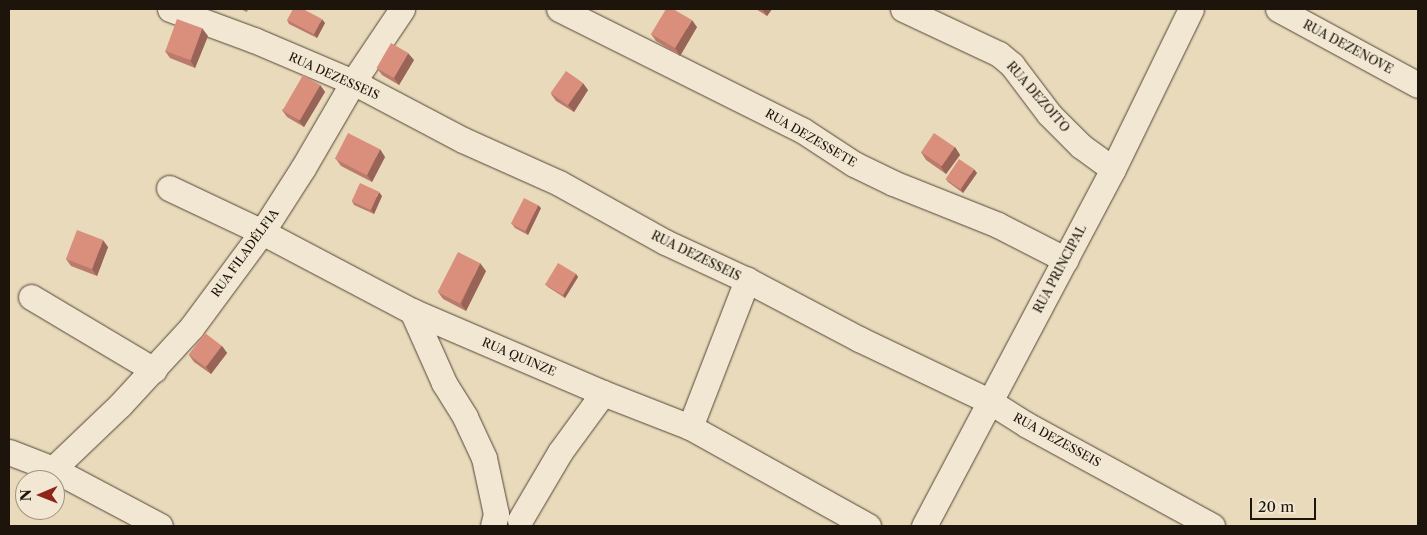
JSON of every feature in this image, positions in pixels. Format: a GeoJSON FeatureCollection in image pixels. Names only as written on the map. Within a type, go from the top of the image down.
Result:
{"type":"FeatureCollection","features":[{"type":"Feature","properties":{"kind":"street","name":"RUA DEZESSEIS"},"geometry":{"type":"LineString","coordinates":[[170,9],[254,40],[352,82],[462,140],[559,183],[665,242],[747,280],[859,340],[989,401],[1027,425],[1212,526]]}},
{"type":"Feature","properties":{"kind":"street","name":"RUA FILADÉLFIA"},"geometry":{"type":"LineString","coordinates":[[53,469],[154,370],[191,328],[262,232],[303,168],[352,82],[402,9]]}},
{"type":"Feature","properties":{"kind":"street","name":"RUA DEZESSETE"},"geometry":{"type":"LineString","coordinates":[[559,9],[802,130],[854,164],[893,183],[998,224],[1066,260]]}},
{"type":"Feature","properties":{"kind":"street","name":"RUA DEZOITO"},"geometry":{"type":"LineString","coordinates":[[903,9],[999,54],[1012,65],[1049,114],[1080,146],[1113,169]]}},
{"type":"Feature","properties":{"kind":"street","name":"RUA PRINCIPAL"},"geometry":{"type":"LineString","coordinates":[[924,526],[1113,169],[1191,9]]}},
{"type":"Feature","properties":{"kind":"street","name":"RUA DEZENOVE"},"geometry":{"type":"LineString","coordinates":[[1278,9],[1417,81]]}},
{"type":"Feature","properties":{"kind":"street","name":"RUA QUINZE"},"geometry":{"type":"LineString","coordinates":[[169,188],[262,232],[412,311],[603,393],[690,427],[868,526]]}},
{"type":"Feature","properties":{"kind":"street"},"geometry":{"type":"LineString","coordinates":[[690,427],[747,280]]}},
{"type":"Feature","properties":{"kind":"street"},"geometry":{"type":"LineString","coordinates":[[31,297],[154,370]]}},
{"type":"Feature","properties":{"kind":"street"},"geometry":{"type":"LineString","coordinates":[[412,311],[444,383],[465,417],[484,458],[494,520],[525,523],[560,452],[603,393]]}},
{"type":"Feature","properties":{"kind":"street"},"geometry":{"type":"LineString","coordinates":[[9,452],[53,469],[160,526]]}},
{"type":"Feature","properties":{"kind":"building"},"geometry":{"type":"Polygon","coordinates":[[[293,9],[303,9],[322,19],[314,34],[287,20],[293,9]]]}},
{"type":"Feature","properties":{"kind":"building"},"geometry":{"type":"Polygon","coordinates":[[[666,9],[673,9],[692,20],[675,48],[651,34],[666,9]]]}},
{"type":"Feature","properties":{"kind":"building"},"geometry":{"type":"Polygon","coordinates":[[[177,19],[202,28],[191,60],[165,51],[177,19]]]}},
{"type":"Feature","properties":{"kind":"building"},"geometry":{"type":"Polygon","coordinates":[[[391,43],[408,53],[394,78],[376,68],[391,43]]]}},
{"type":"Feature","properties":{"kind":"building"},"geometry":{"type":"Polygon","coordinates":[[[566,71],[583,83],[568,105],[551,93],[566,71]]]}},
{"type":"Feature","properties":{"kind":"building"},"geometry":{"type":"Polygon","coordinates":[[[303,75],[320,85],[300,121],[282,111],[303,75]]]}},
{"type":"Feature","properties":{"kind":"building"},"geometry":{"type":"Polygon","coordinates":[[[348,133],[380,149],[367,175],[335,159],[348,133]]]}},
{"type":"Feature","properties":{"kind":"building"},"geometry":{"type":"Polygon","coordinates":[[[934,133],[955,147],[942,166],[921,152],[934,133]]]}},
{"type":"Feature","properties":{"kind":"building"},"geometry":{"type":"Polygon","coordinates":[[[959,159],[974,169],[961,189],[946,179],[959,159]]]}},
{"type":"Feature","properties":{"kind":"building"},"geometry":{"type":"Polygon","coordinates":[[[360,183],[379,192],[371,210],[352,201],[360,183]]]}},
{"type":"Feature","properties":{"kind":"building"},"geometry":{"type":"Polygon","coordinates":[[[524,198],[538,205],[525,231],[511,224],[524,198]]]}},
{"type":"Feature","properties":{"kind":"building"},"geometry":{"type":"Polygon","coordinates":[[[77,230],[103,240],[92,269],[66,259],[77,230]]]}},
{"type":"Feature","properties":{"kind":"building"},"geometry":{"type":"Polygon","coordinates":[[[458,252],[480,263],[460,303],[438,292],[458,252]]]}},
{"type":"Feature","properties":{"kind":"building"},"geometry":{"type":"Polygon","coordinates":[[[558,263],[576,274],[563,295],[545,284],[558,263]]]}},
{"type":"Feature","properties":{"kind":"building"},"geometry":{"type":"Polygon","coordinates":[[[205,333],[222,346],[206,367],[189,355],[205,333]]]}}]}
